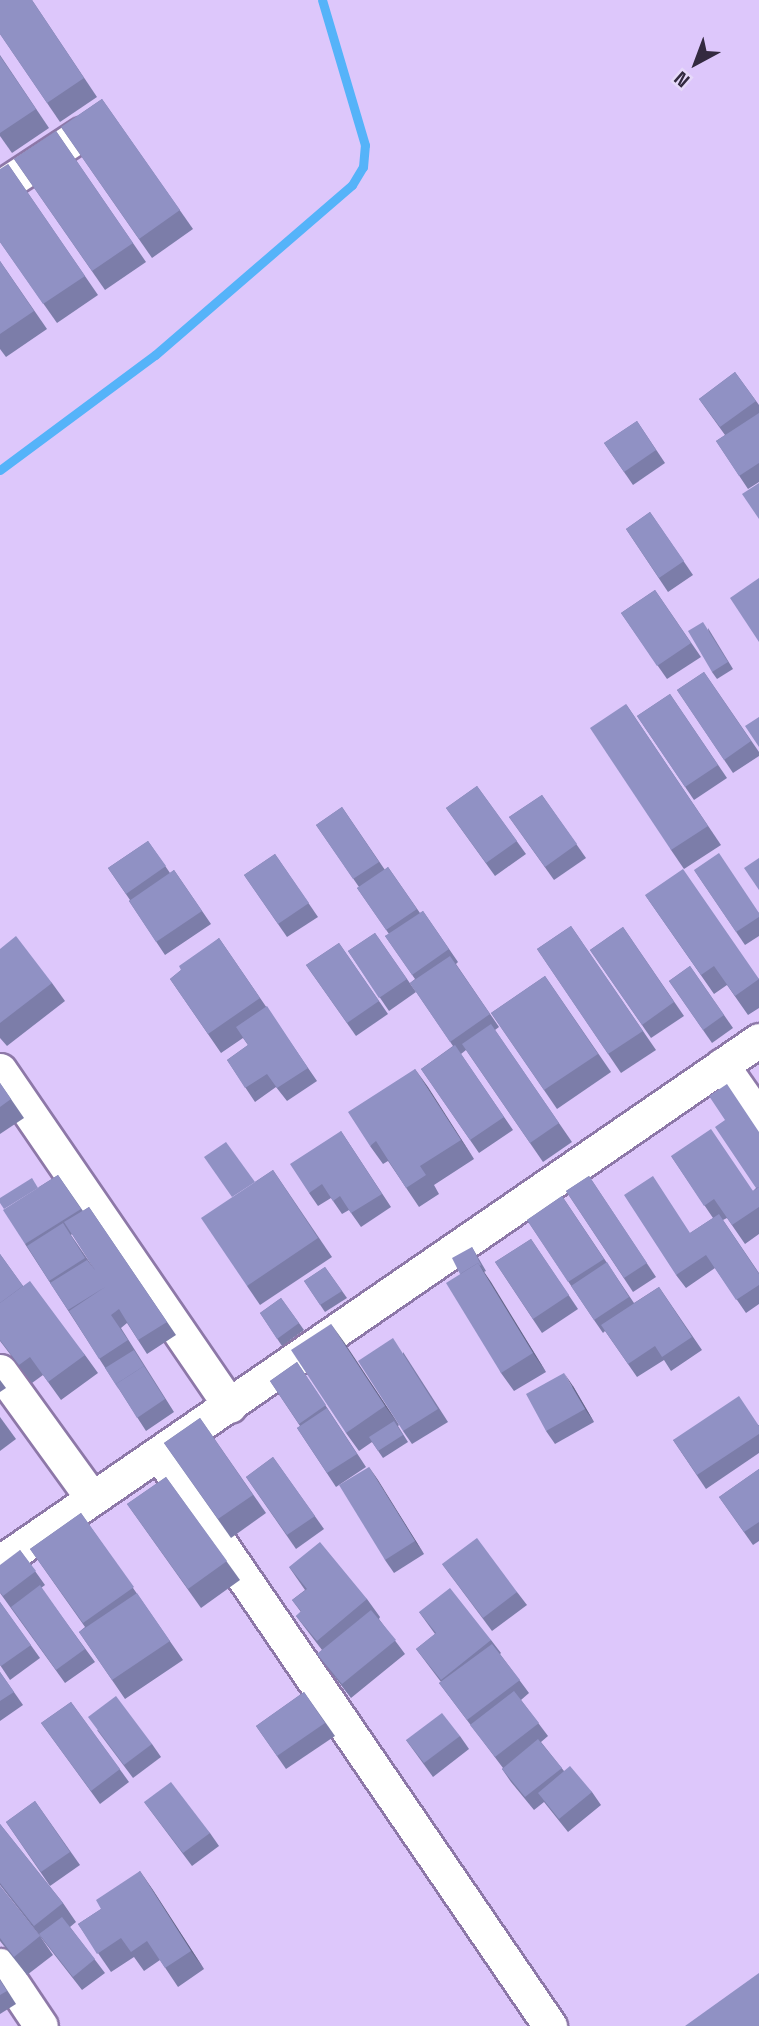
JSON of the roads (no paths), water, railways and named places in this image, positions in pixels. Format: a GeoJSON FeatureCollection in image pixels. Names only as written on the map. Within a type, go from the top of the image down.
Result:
{"type":"FeatureCollection","features":[{"type":"Feature","properties":{"kind":"street"},"geometry":{"type":"LineString","coordinates":[[0,187],[81,134]]}},
{"type":"Feature","properties":{"kind":"street"},"geometry":{"type":"LineString","coordinates":[[0,1562],[759,1040]]}},
{"type":"Feature","properties":{"kind":"street"},"geometry":{"type":"LineString","coordinates":[[722,1066],[759,1118]]}},
{"type":"Feature","properties":{"kind":"street"},"geometry":{"type":"LineString","coordinates":[[0,1070],[230,1406]]}},
{"type":"Feature","properties":{"kind":"street"},"geometry":{"type":"LineString","coordinates":[[0,1371],[92,1498]]}},
{"type":"Feature","properties":{"kind":"street"},"geometry":{"type":"LineString","coordinates":[[159,1454],[550,2026]]}},
{"type":"Feature","properties":{"kind":"street"},"geometry":{"type":"LineString","coordinates":[[0,1965],[41,2026]]}},
{"type":"Feature","properties":{"kind":"waterway"},"geometry":{"type":"LineString","coordinates":[[0,470],[155,355],[352,185],[363,167],[365,145],[322,0]]}}]}
